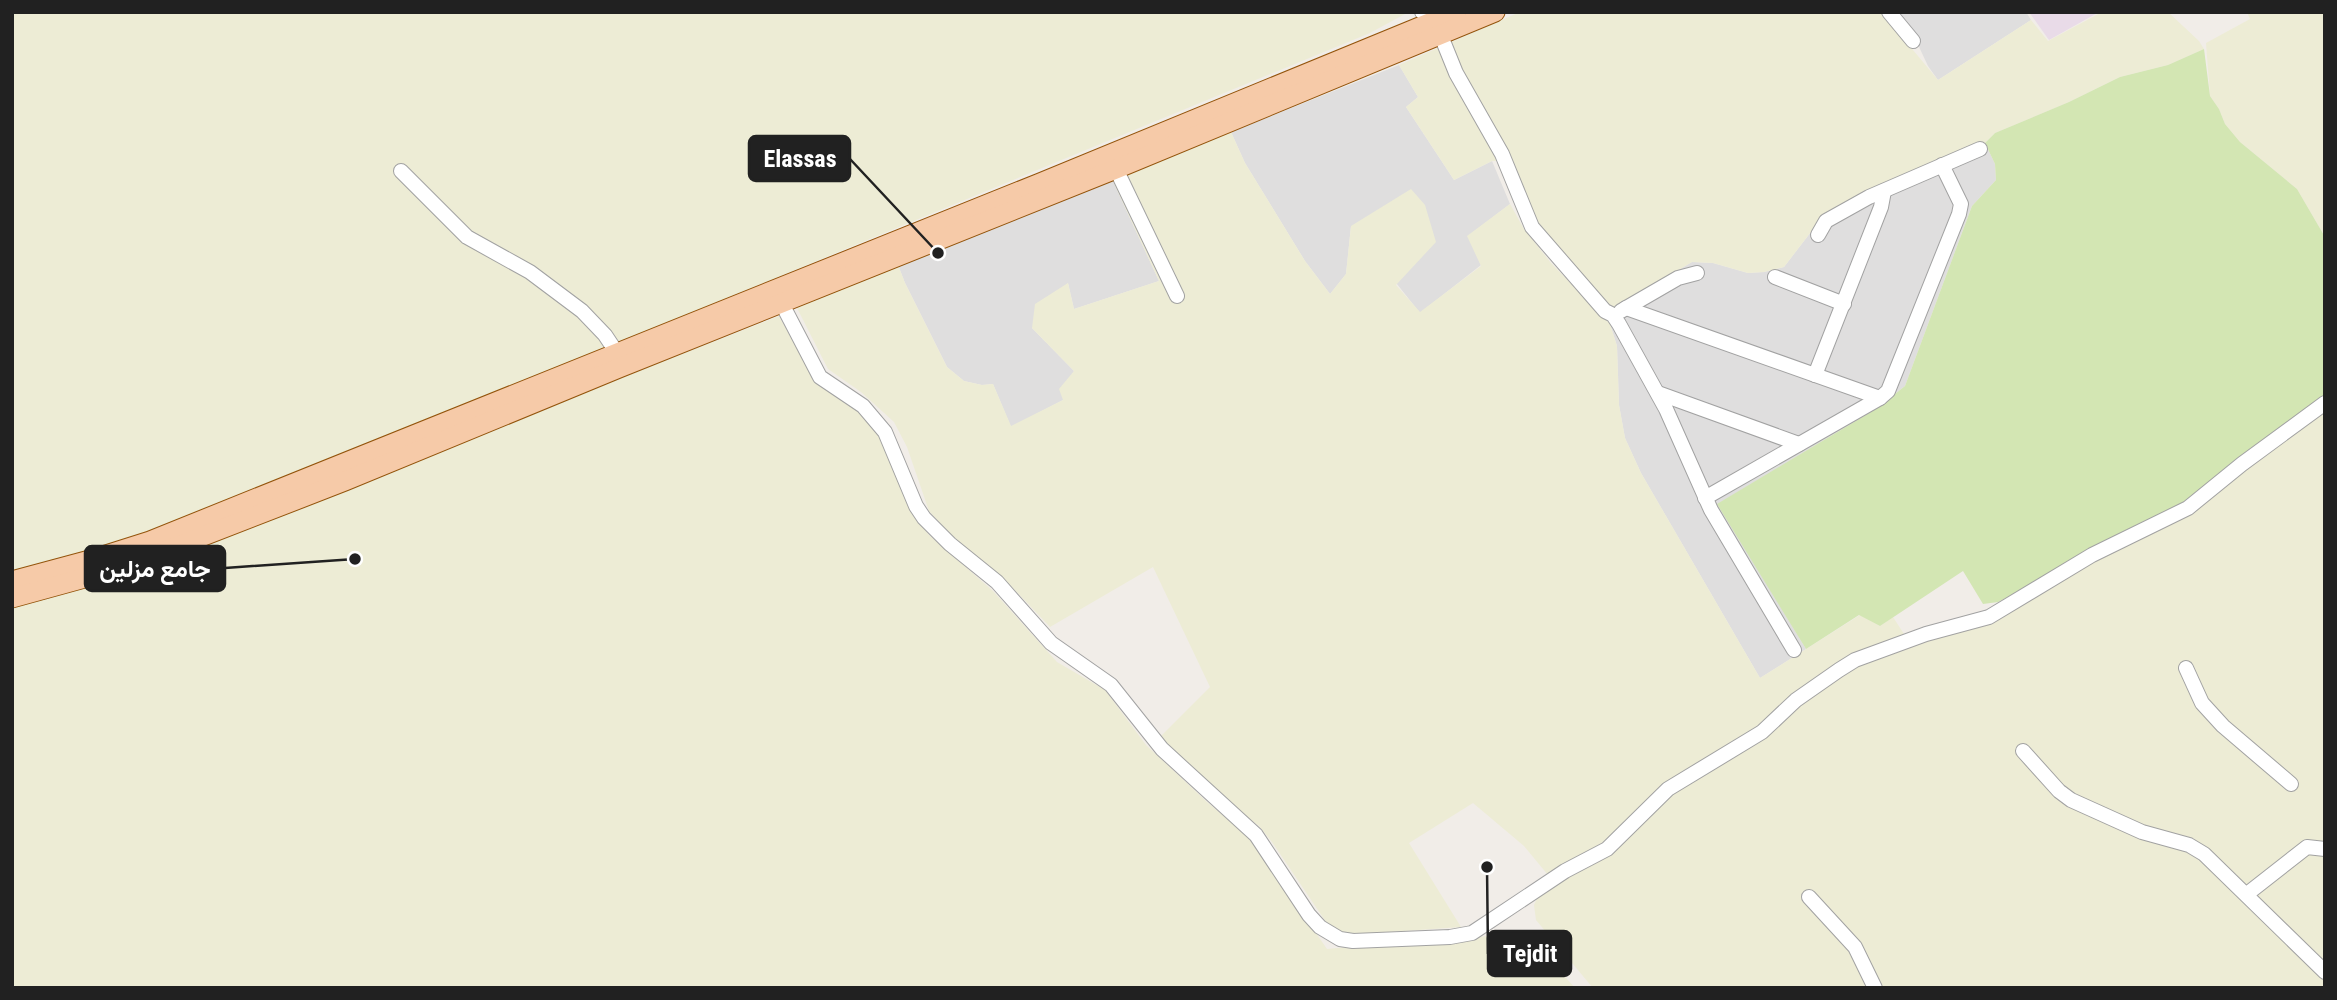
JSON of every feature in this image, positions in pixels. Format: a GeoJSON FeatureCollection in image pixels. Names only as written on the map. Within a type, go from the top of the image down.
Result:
{"type":"FeatureCollection","features":[{"type":"Feature","properties":{"kind":"main road"},"geometry":{"type":"LineString","coordinates":[[621,359],[781,302],[1406,32],[1495,12]]}},
{"type":"Feature","properties":{"kind":"main road"},"geometry":{"type":"LineString","coordinates":[[12,581],[153,548],[1043,190],[1116,169],[1439,25]]}},
{"type":"Feature","properties":{"kind":"main road"},"geometry":{"type":"LineString","coordinates":[[12,598],[121,568],[153,548]]}},
{"type":"Feature","properties":{"kind":"street"},"geometry":{"type":"LineString","coordinates":[[1406,32],[1414,21],[1415,12]]}},
{"type":"Feature","properties":{"kind":"street"},"geometry":{"type":"LineString","coordinates":[[1889,12],[1913,41]]}},
{"type":"Feature","properties":{"kind":"street"},"geometry":{"type":"LineString","coordinates":[[1447,53],[1452,36],[1439,25],[1435,44],[1447,53],[1455,73],[1502,154],[1532,227],[1605,311],[1620,311],[1881,398]]}},
{"type":"Feature","properties":{"kind":"street"},"geometry":{"type":"LineString","coordinates":[[1818,235],[1826,221],[1884,191],[1980,149]]}},
{"type":"Feature","properties":{"kind":"street"},"geometry":{"type":"LineString","coordinates":[[1705,498],[1881,398],[1891,385],[1959,214],[1961,204],[1942,165]]}},
{"type":"Feature","properties":{"kind":"street"},"geometry":{"type":"LineString","coordinates":[[1116,169],[1177,296]]}},
{"type":"Feature","properties":{"kind":"street"},"geometry":{"type":"LineString","coordinates":[[401,171],[458,230],[481,246],[530,272],[582,311],[621,359]]}},
{"type":"Feature","properties":{"kind":"street"},"geometry":{"type":"LineString","coordinates":[[1815,375],[1881,207],[1884,191]]}},
{"type":"Feature","properties":{"kind":"street"},"geometry":{"type":"LineString","coordinates":[[1620,311],[1678,278],[1698,273]]}},
{"type":"Feature","properties":{"kind":"street"},"geometry":{"type":"LineString","coordinates":[[1776,277],[1787,284],[1843,304]]}},
{"type":"Feature","properties":{"kind":"street"},"geometry":{"type":"LineString","coordinates":[[781,302],[820,377],[863,406],[885,432],[916,506],[924,518],[950,544],[997,582],[1051,643],[1111,685],[1162,749],[1256,835],[1309,915],[1320,927],[1340,939],[1353,941],[1450,937],[1472,933],[1565,871],[1606,849],[1668,789],[1762,732],[1796,700],[1855,660],[1926,634],[1989,617],[2092,555],[2188,508],[2325,403]]}},
{"type":"Feature","properties":{"kind":"street"},"geometry":{"type":"LineString","coordinates":[[1620,311],[1711,510],[1794,650]]}},
{"type":"Feature","properties":{"kind":"street"},"geometry":{"type":"LineString","coordinates":[[1658,393],[1798,444]]}},
{"type":"Feature","properties":{"kind":"street"},"geometry":{"type":"LineString","coordinates":[[2186,668],[2202,703],[2223,726],[2291,784]]}},
{"type":"Feature","properties":{"kind":"street"},"geometry":{"type":"LineString","coordinates":[[2023,751],[2071,800],[2142,832],[2189,845],[2204,854],[2325,972]]}},
{"type":"Feature","properties":{"kind":"street"},"geometry":{"type":"LineString","coordinates":[[2248,894],[2307,847],[2325,849]]}},
{"type":"Feature","properties":{"kind":"street"},"geometry":{"type":"LineString","coordinates":[[1809,897],[1855,947],[1875,988]]}},
{"type":"Feature","properties":{"kind":"shaded area"},"geometry":{"type":"Polygon","coordinates":[[[1893,12],[2026,12],[2031,20],[1938,80],[1928,66],[1913,34],[1893,12]]]}},
{"type":"Feature","properties":{"kind":"shaded area"},"geometry":{"type":"Polygon","coordinates":[[[2029,12],[2099,12],[2049,40],[2029,12]]]}},
{"type":"Feature","properties":{"kind":"shaded area"},"geometry":{"type":"Polygon","coordinates":[[[1399,65],[1418,97],[1406,107],[1454,180],[1492,161],[1510,204],[1468,236],[1481,265],[1420,313],[1351,226],[1346,274],[1330,294],[1305,261],[1245,163],[1231,132],[1399,65]]]}},
{"type":"Feature","properties":{"kind":"shaded area"},"geometry":{"type":"Polygon","coordinates":[[[1985,143],[1995,164],[1996,180],[1972,206],[1905,386],[1876,409],[1718,504],[1806,649],[1760,678],[1641,473],[1625,438],[1619,405],[1617,346],[1610,324],[1614,308],[1692,262],[1713,263],[1748,273],[1784,267],[1817,224],[1878,187],[1985,143]]]}},
{"type":"Feature","properties":{"kind":"shaded area"},"geometry":{"type":"Polygon","coordinates":[[[1111,177],[1159,281],[1074,309],[1068,283],[1032,328],[1074,371],[1063,400],[1011,427],[993,384],[982,385],[964,381],[947,367],[898,265],[1111,177]]]}},
{"type":"Feature","properties":{"kind":"green space"},"geometry":{"type":"Polygon","coordinates":[[[12,12],[1405,14],[1370,33],[275,484],[145,536],[12,573],[12,12]]]}},
{"type":"Feature","properties":{"kind":"green space"},"geometry":{"type":"Polygon","coordinates":[[[1520,12],[1885,12],[1938,80],[2031,20],[2048,41],[2102,12],[2168,12],[2204,49],[2168,65],[2120,77],[1995,133],[1985,143],[1878,187],[1817,224],[1784,267],[1748,273],[1713,263],[1692,262],[1614,308],[1608,305],[1542,232],[1510,161],[1492,161],[1454,180],[1406,107],[1418,97],[1399,65],[1520,12]]]}},
{"type":"Feature","properties":{"kind":"green space"},"geometry":{"type":"Polygon","coordinates":[[[2247,12],[2325,12],[2325,237],[2297,189],[2240,142],[2225,124],[2210,96],[2206,43],[2250,19],[2247,12]]]}},
{"type":"Feature","properties":{"kind":"green space"},"geometry":{"type":"Polygon","coordinates":[[[2204,49],[2210,96],[2225,124],[2240,142],[2297,189],[2325,237],[2325,397],[2170,512],[1998,602],[1983,604],[1963,571],[1880,626],[1859,615],[1806,649],[1717,504],[1876,409],[1905,386],[1972,206],[1996,180],[1995,164],[1985,143],[1995,133],[2120,77],[2168,65],[2204,49]]]}},
{"type":"Feature","properties":{"kind":"green space"},"geometry":{"type":"Polygon","coordinates":[[[1231,132],[1245,163],[1305,261],[1330,294],[1346,274],[1351,226],[1411,189],[1425,205],[1436,242],[1396,285],[1420,312],[1481,266],[1467,236],[1510,204],[1524,229],[1551,263],[1610,324],[1617,346],[1619,405],[1625,438],[1641,473],[1760,678],[1860,615],[1880,626],[1893,617],[1904,634],[1948,631],[1991,620],[2251,464],[2325,408],[2325,988],[1593,988],[1536,920],[1534,905],[1548,875],[1524,846],[1473,803],[1409,843],[1461,927],[1348,935],[1338,932],[1326,922],[1259,826],[1222,798],[1160,737],[1210,687],[1153,567],[1050,627],[1010,585],[951,535],[929,511],[907,447],[894,422],[861,392],[828,369],[797,308],[898,265],[947,367],[964,381],[982,385],[993,384],[1011,426],[1063,400],[1059,389],[1074,371],[1032,328],[1035,304],[1068,283],[1074,309],[1159,281],[1111,177],[1231,132]]]}},
{"type":"Feature","properties":{"kind":"green space"},"geometry":{"type":"Polygon","coordinates":[[[779,316],[813,378],[864,415],[878,434],[912,514],[929,535],[993,591],[1057,662],[1105,690],[1146,745],[1251,839],[1327,949],[1448,942],[1518,931],[1529,936],[1575,988],[12,988],[12,605],[300,504],[779,316]]]}},
{"type":"Feature","properties":{"kind":"place","name":"Elassas"},"geometry":{"type":"Point","coordinates":[938,253]}},
{"type":"Feature","properties":{"kind":"place","name":"جامع مزلين"},"geometry":{"type":"Point","coordinates":[355,559]}},
{"type":"Feature","properties":{"kind":"place","name":"Tejdit"},"geometry":{"type":"Point","coordinates":[1487,867]}}]}
